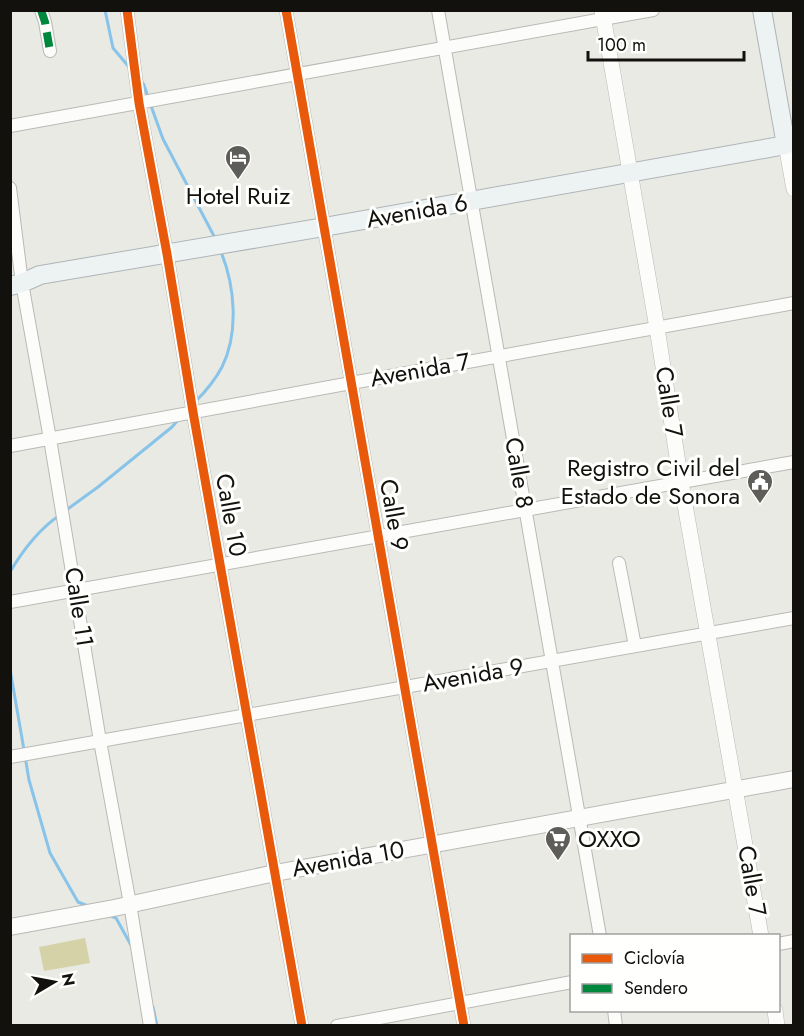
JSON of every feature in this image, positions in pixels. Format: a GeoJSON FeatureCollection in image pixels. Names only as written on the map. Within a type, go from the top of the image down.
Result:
{"type":"FeatureCollection","features":[{"type":"Feature","properties":{"kind":"main road"},"geometry":{"type":"LineString","coordinates":[[762,10],[790,145]]}},
{"type":"Feature","properties":{"kind":"main road","name":"Avenida 6"},"geometry":{"type":"LineString","coordinates":[[16,278],[167,254],[790,145]]}},
{"type":"Feature","properties":{"kind":"main road","name":"Avenida 10"},"geometry":{"type":"LineString","coordinates":[[10,927],[83,914],[274,873],[794,779]]}},
{"type":"Feature","properties":{"kind":"street"},"geometry":{"type":"LineString","coordinates":[[41,10],[50,51]]}},
{"type":"Feature","properties":{"kind":"street","name":"Calle 10"},"geometry":{"type":"LineString","coordinates":[[128,10],[139,103],[302,1026]]}},
{"type":"Feature","properties":{"kind":"street","name":"Calle 9"},"geometry":{"type":"LineString","coordinates":[[286,10],[464,1026]]}},
{"type":"Feature","properties":{"kind":"street","name":"Calle 8"},"geometry":{"type":"LineString","coordinates":[[438,10],[600,934]]}},
{"type":"Feature","properties":{"kind":"street"},"geometry":{"type":"LineString","coordinates":[[10,126],[445,49],[603,15],[653,10]]}},
{"type":"Feature","properties":{"kind":"street","name":"Calle 7"},"geometry":{"type":"LineString","coordinates":[[603,15],[681,482],[762,934]]}},
{"type":"Feature","properties":{"kind":"street"},"geometry":{"type":"LineString","coordinates":[[790,145],[794,189]]}},
{"type":"Feature","properties":{"kind":"street","name":"Calle 11"},"geometry":{"type":"LineString","coordinates":[[10,188],[16,278],[51,439],[100,741],[122,906],[150,1026]]}},
{"type":"Feature","properties":{"kind":"street","name":"Avenida 7"},"geometry":{"type":"LineString","coordinates":[[10,446],[794,303]]}},
{"type":"Feature","properties":{"kind":"street"},"geometry":{"type":"LineString","coordinates":[[10,602],[794,462]]}},
{"type":"Feature","properties":{"kind":"street"},"geometry":{"type":"LineString","coordinates":[[619,563],[635,646]]}},
{"type":"Feature","properties":{"kind":"street","name":"Avenida 9"},"geometry":{"type":"LineString","coordinates":[[13,757],[794,618]]}},
{"type":"Feature","properties":{"kind":"street"},"geometry":{"type":"LineString","coordinates":[[337,1026],[570,982]]}},
{"type":"Feature","properties":{"kind":"shaded area"},"geometry":{"type":"Polygon","coordinates":[[[85,938],[90,963],[44,971],[39,947],[85,938]]]}},
{"type":"Feature","properties":{"kind":"waterway"},"geometry":{"type":"LineString","coordinates":[[105,10],[113,48],[129,67]]}},
{"type":"Feature","properties":{"kind":"waterway"},"geometry":{"type":"LineString","coordinates":[[141,81],[148,97]]}},
{"type":"Feature","properties":{"kind":"waterway"},"geometry":{"type":"LineString","coordinates":[[150,103],[163,139],[215,238]]}},
{"type":"Feature","properties":{"kind":"waterway"},"geometry":{"type":"LineString","coordinates":[[196,401],[222,367],[231,339],[232,294],[221,252]]}},
{"type":"Feature","properties":{"kind":"waterway"},"geometry":{"type":"LineString","coordinates":[[65,511],[98,487],[179,419]]}},
{"type":"Feature","properties":{"kind":"waterway"},"geometry":{"type":"LineString","coordinates":[[10,572],[32,540],[60,515]]}},
{"type":"Feature","properties":{"kind":"waterway"},"geometry":{"type":"LineString","coordinates":[[10,669],[24,750]]}},
{"type":"Feature","properties":{"kind":"waterway"},"geometry":{"type":"LineString","coordinates":[[25,756],[29,780],[50,853],[78,902],[88,906]]}},
{"type":"Feature","properties":{"kind":"waterway"},"geometry":{"type":"LineString","coordinates":[[108,915],[116,918],[132,947]]}},
{"type":"Feature","properties":{"kind":"waterway"},"geometry":{"type":"LineString","coordinates":[[153,1007],[157,1026]]}},
{"type":"Feature","properties":{"kind":"marked path"},"geometry":{"type":"LineString","coordinates":[[41,10],[50,51]]}},
{"type":"Feature","properties":{"kind":"cycle path"},"geometry":{"type":"LineString","coordinates":[[127,10],[139,103],[302,1026]]}},
{"type":"Feature","properties":{"kind":"cycle path"},"geometry":{"type":"LineString","coordinates":[[286,10],[464,1026]]}},
{"type":"Feature","properties":{"kind":"place","name":"Hotel Ruiz"},"geometry":{"type":"Point","coordinates":[238,181]}},
{"type":"Feature","properties":{"kind":"place","name":"Registro Civil del Estado de Sonora"},"geometry":{"type":"Point","coordinates":[760,505]}},
{"type":"Feature","properties":{"kind":"place","name":"OXXO"},"geometry":{"type":"Point","coordinates":[558,862]}}]}
